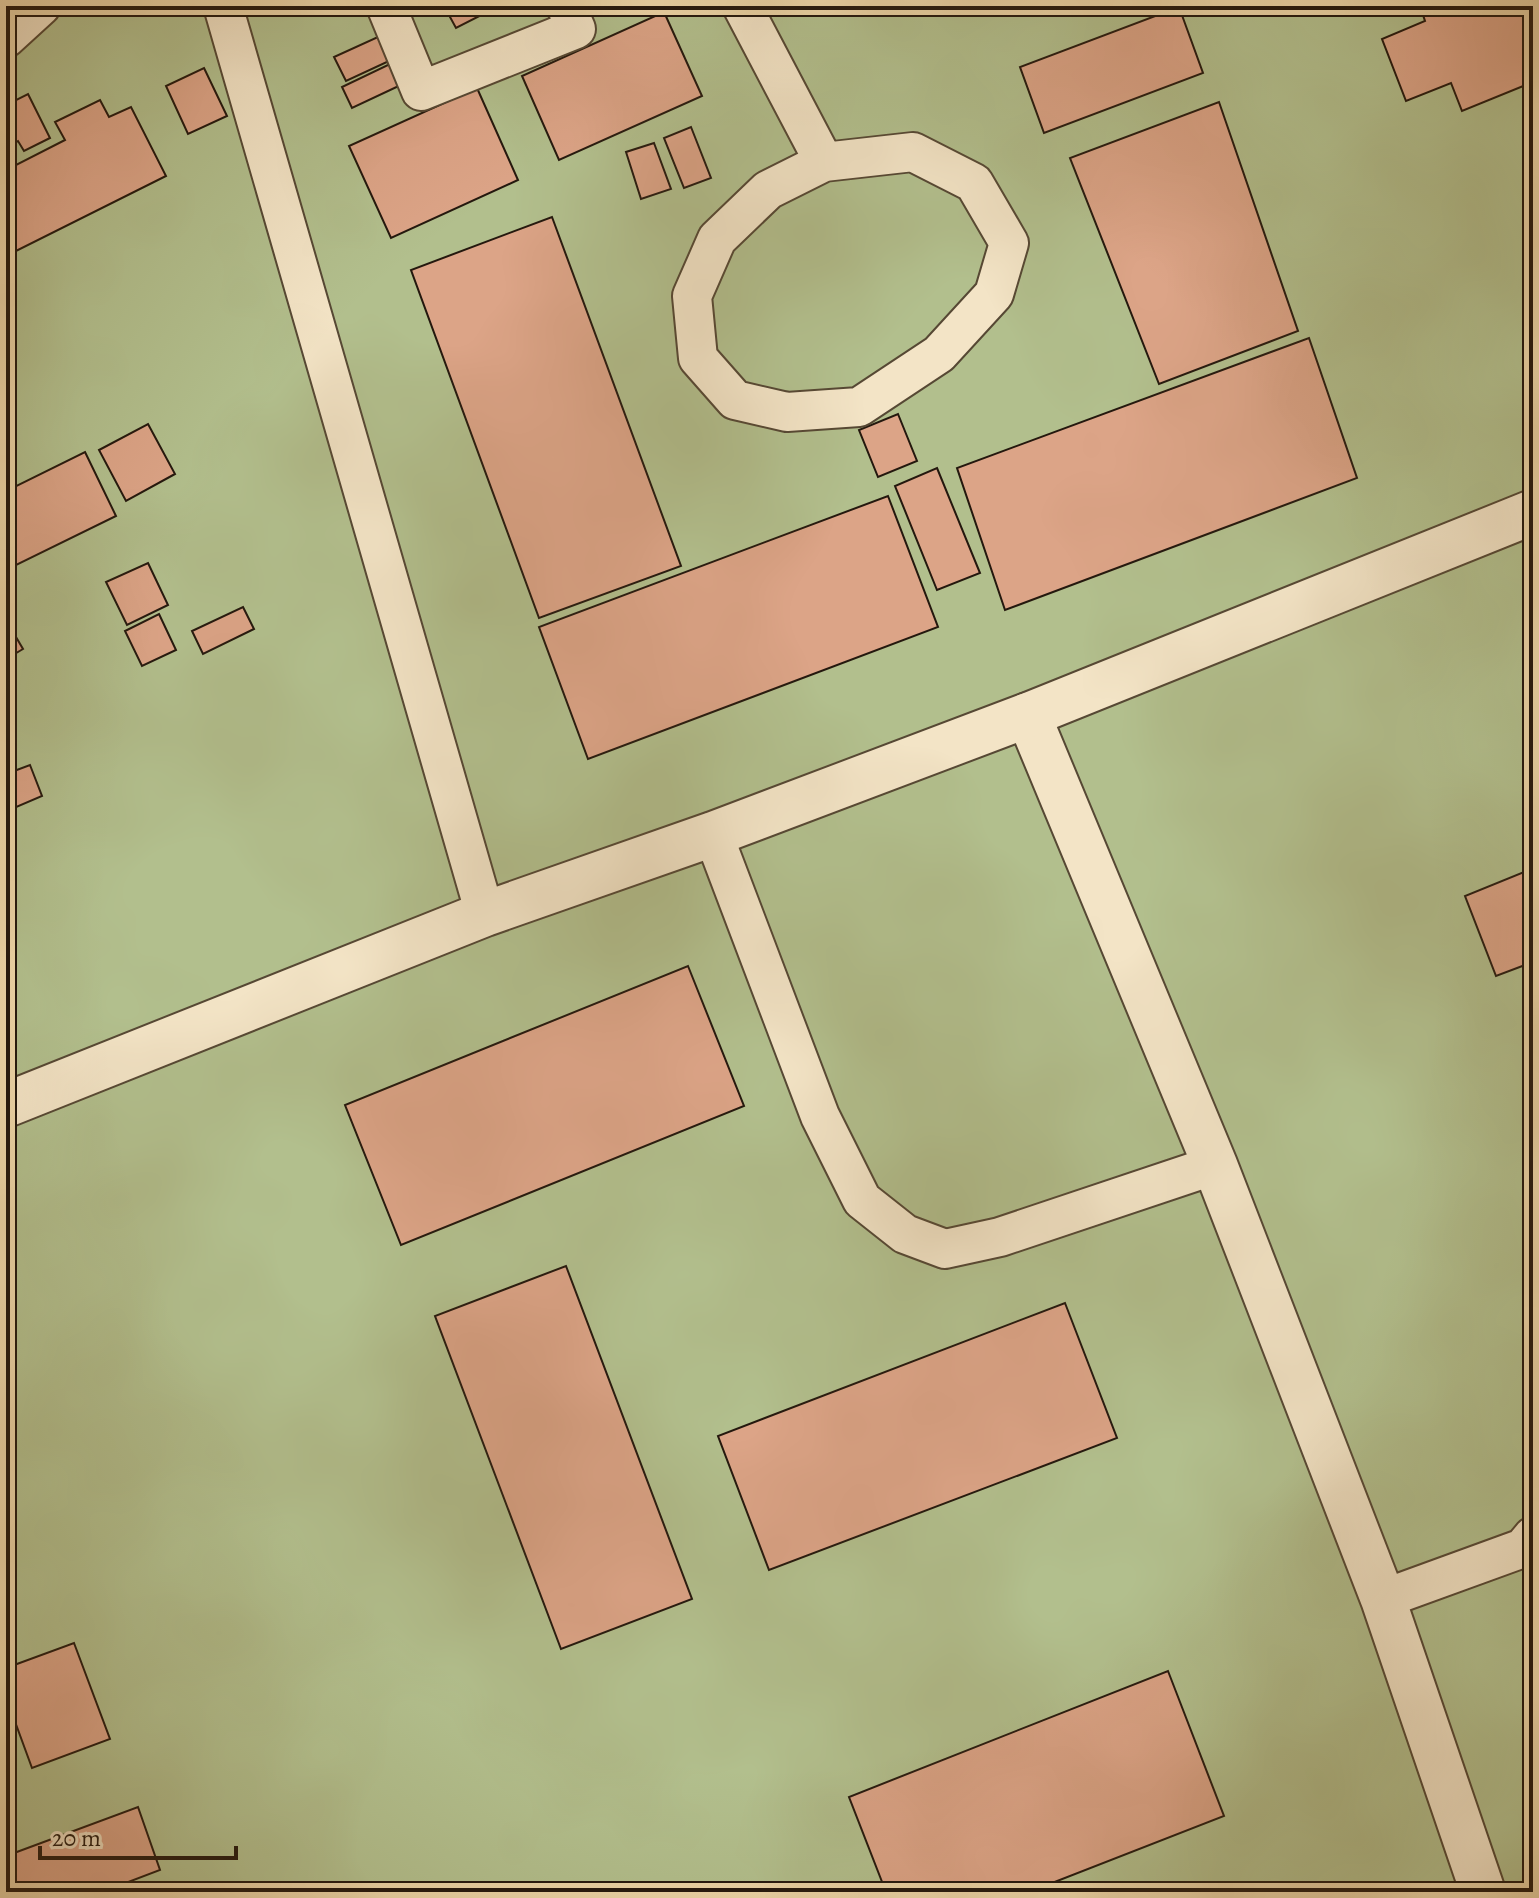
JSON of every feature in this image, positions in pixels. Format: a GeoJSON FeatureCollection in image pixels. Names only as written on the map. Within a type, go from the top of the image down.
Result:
{"type":"FeatureCollection","features":[{"type":"Feature","properties":{"kind":"street"},"geometry":{"type":"LineString","coordinates":[[10,1095],[485,914],[713,834],[1028,715],[1533,512]]}},
{"type":"Feature","properties":{"kind":"street"},"geometry":{"type":"LineString","coordinates":[[1028,715],[1215,1165],[1383,1599],[1483,1892]]}},
{"type":"Feature","properties":{"kind":"lane"},"geometry":{"type":"LineString","coordinates":[[6,38],[41,6]]}},
{"type":"Feature","properties":{"kind":"lane"},"geometry":{"type":"LineString","coordinates":[[223,6],[485,914]]}},
{"type":"Feature","properties":{"kind":"lane"},"geometry":{"type":"LineString","coordinates":[[386,6],[421,91],[576,29],[566,6]]}},
{"type":"Feature","properties":{"kind":"lane"},"geometry":{"type":"LineString","coordinates":[[742,6],[824,162]]}},
{"type":"Feature","properties":{"kind":"lane"},"geometry":{"type":"LineString","coordinates":[[913,152],[974,183],[1009,243],[994,294],[939,354],[859,407],[787,412],[735,400],[698,358],[692,296],[717,239],[768,190],[824,162],[913,152]]}},
{"type":"Feature","properties":{"kind":"lane"},"geometry":{"type":"LineString","coordinates":[[713,834],[820,1116],[862,1200],[905,1234],[945,1249],[1000,1237],[1215,1165]]}},
{"type":"Feature","properties":{"kind":"lane"},"geometry":{"type":"LineString","coordinates":[[1383,1599],[1523,1548],[1533,1536]]}},
{"type":"Feature","properties":{"kind":"green space"},"geometry":{"type":"Polygon","coordinates":[[[6,6],[1533,6],[1533,1892],[6,1892],[6,6]]]}},
{"type":"Feature","properties":{"kind":"building"},"geometry":{"type":"Polygon","coordinates":[[[444,6],[499,6],[456,28],[444,6]]]}},
{"type":"Feature","properties":{"kind":"building"},"geometry":{"type":"Polygon","coordinates":[[[1420,6],[1533,6],[1533,82],[1462,111],[1451,83],[1406,101],[1382,39],[1425,21],[1420,6]]]}},
{"type":"Feature","properties":{"kind":"building"},"geometry":{"type":"Polygon","coordinates":[[[1179,7],[1203,73],[1044,133],[1020,67],[1179,7]]]}},
{"type":"Feature","properties":{"kind":"building"},"geometry":{"type":"Polygon","coordinates":[[[664,12],[702,96],[559,160],[522,76],[664,12]]]}},
{"type":"Feature","properties":{"kind":"building"},"geometry":{"type":"Polygon","coordinates":[[[391,31],[402,55],[346,81],[334,57],[391,31]]]}},
{"type":"Feature","properties":{"kind":"building"},"geometry":{"type":"Polygon","coordinates":[[[392,63],[403,84],[352,108],[342,87],[392,63]]]}},
{"type":"Feature","properties":{"kind":"building"},"geometry":{"type":"Polygon","coordinates":[[[204,68],[227,116],[188,134],[166,86],[204,68]]]}},
{"type":"Feature","properties":{"kind":"building"},"geometry":{"type":"Polygon","coordinates":[[[477,88],[518,180],[391,238],[349,146],[477,88]]]}},
{"type":"Feature","properties":{"kind":"building"},"geometry":{"type":"Polygon","coordinates":[[[28,94],[50,138],[24,151],[18,141],[6,148],[6,105],[28,94]]]}},
{"type":"Feature","properties":{"kind":"building"},"geometry":{"type":"Polygon","coordinates":[[[100,100],[109,117],[131,107],[166,176],[6,256],[6,170],[65,140],[55,122],[100,100]]]}},
{"type":"Feature","properties":{"kind":"building"},"geometry":{"type":"Polygon","coordinates":[[[1219,102],[1298,331],[1159,384],[1070,158],[1219,102]]]}},
{"type":"Feature","properties":{"kind":"building"},"geometry":{"type":"Polygon","coordinates":[[[691,127],[711,178],[684,188],[664,138],[691,127]]]}},
{"type":"Feature","properties":{"kind":"building"},"geometry":{"type":"Polygon","coordinates":[[[654,143],[671,189],[641,199],[626,152],[654,143]]]}},
{"type":"Feature","properties":{"kind":"building"},"geometry":{"type":"Polygon","coordinates":[[[552,217],[681,566],[539,618],[411,270],[552,217]]]}},
{"type":"Feature","properties":{"kind":"building"},"geometry":{"type":"Polygon","coordinates":[[[1309,338],[1357,478],[1005,610],[957,468],[1309,338]]]}},
{"type":"Feature","properties":{"kind":"building"},"geometry":{"type":"Polygon","coordinates":[[[898,414],[917,461],[878,477],[859,430],[898,414]]]}},
{"type":"Feature","properties":{"kind":"building"},"geometry":{"type":"Polygon","coordinates":[[[148,424],[175,474],[126,501],[99,450],[148,424]]]}},
{"type":"Feature","properties":{"kind":"building"},"geometry":{"type":"Polygon","coordinates":[[[85,452],[116,516],[6,570],[6,491],[85,452]]]}},
{"type":"Feature","properties":{"kind":"building"},"geometry":{"type":"Polygon","coordinates":[[[937,468],[980,573],[937,590],[895,486],[937,468]]]}},
{"type":"Feature","properties":{"kind":"building"},"geometry":{"type":"Polygon","coordinates":[[[888,496],[938,627],[588,759],[539,627],[888,496]]]}},
{"type":"Feature","properties":{"kind":"building"},"geometry":{"type":"Polygon","coordinates":[[[148,563],[168,605],[127,625],[106,582],[148,563]]]}},
{"type":"Feature","properties":{"kind":"building"},"geometry":{"type":"Polygon","coordinates":[[[243,607],[254,629],[203,654],[192,631],[243,607]]]}},
{"type":"Feature","properties":{"kind":"building"},"geometry":{"type":"Polygon","coordinates":[[[159,614],[176,650],[142,666],[125,631],[159,614]]]}},
{"type":"Feature","properties":{"kind":"building"},"geometry":{"type":"Polygon","coordinates":[[[6,620],[23,649],[6,659],[6,620]]]}},
{"type":"Feature","properties":{"kind":"building"},"geometry":{"type":"Polygon","coordinates":[[[30,765],[42,796],[14,808],[6,788],[6,774],[30,765]]]}},
{"type":"Feature","properties":{"kind":"building"},"geometry":{"type":"Polygon","coordinates":[[[1524,872],[1533,894],[1533,962],[1496,976],[1465,896],[1524,872]]]}},
{"type":"Feature","properties":{"kind":"building"},"geometry":{"type":"Polygon","coordinates":[[[688,966],[744,1106],[401,1245],[345,1105],[688,966]]]}},
{"type":"Feature","properties":{"kind":"building"},"geometry":{"type":"Polygon","coordinates":[[[566,1266],[692,1599],[561,1649],[435,1316],[566,1266]]]}},
{"type":"Feature","properties":{"kind":"building"},"geometry":{"type":"Polygon","coordinates":[[[1065,1303],[1117,1438],[769,1570],[718,1436],[1065,1303]]]}},
{"type":"Feature","properties":{"kind":"building"},"geometry":{"type":"Polygon","coordinates":[[[74,1643],[110,1739],[32,1768],[6,1697],[6,1668],[74,1643]]]}},
{"type":"Feature","properties":{"kind":"building"},"geometry":{"type":"Polygon","coordinates":[[[1168,1671],[1224,1816],[1029,1892],[886,1892],[849,1797],[1168,1671]]]}},
{"type":"Feature","properties":{"kind":"building"},"geometry":{"type":"Polygon","coordinates":[[[138,1807],[160,1870],[102,1892],[6,1892],[6,1856],[138,1807]]]}}]}
